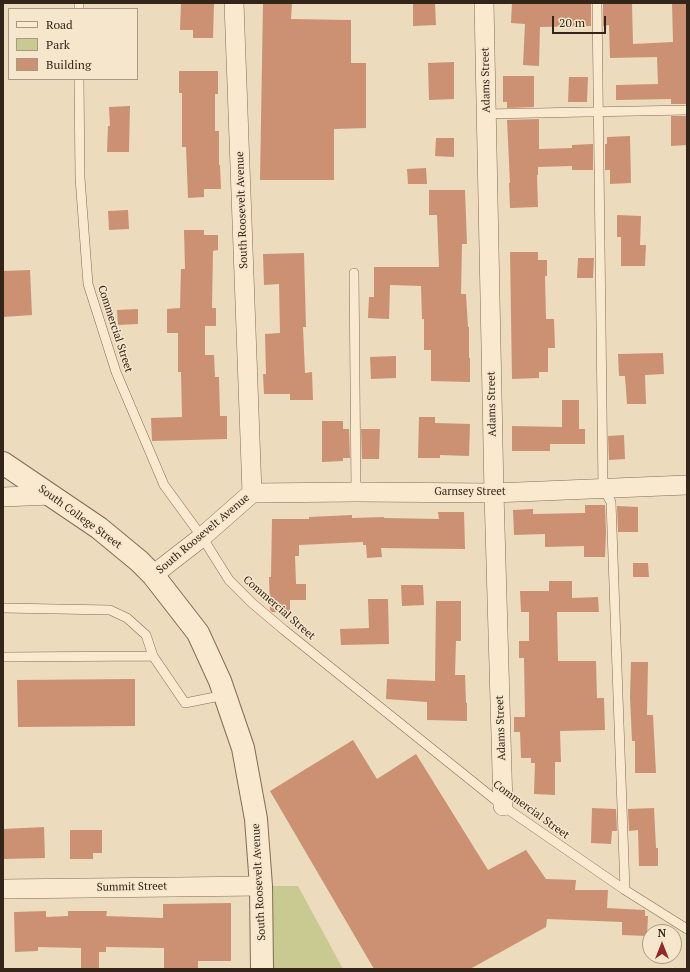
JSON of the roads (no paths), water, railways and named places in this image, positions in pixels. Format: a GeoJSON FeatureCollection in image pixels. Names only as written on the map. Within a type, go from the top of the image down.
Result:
{"type":"FeatureCollection","features":[{"type":"Feature","properties":{"kind":"street","name":"South Roosevelt Avenue"},"geometry":{"type":"LineString","coordinates":[[234,3],[252,493],[202,537],[154,575],[198,633],[220,681],[243,748],[256,819],[261,886],[262,969]]}},
{"type":"Feature","properties":{"kind":"street","name":"Adams Street"},"geometry":{"type":"LineString","coordinates":[[484,3],[494,493],[503,806]]}},
{"type":"Feature","properties":{"kind":"street","name":"South College Street"},"geometry":{"type":"LineString","coordinates":[[3,463],[99,528],[154,575]]}},
{"type":"Feature","properties":{"kind":"street","name":"Garnsey Street"},"geometry":{"type":"LineString","coordinates":[[252,493],[494,493],[687,485]]}},
{"type":"Feature","properties":{"kind":"street"},"geometry":{"type":"LineString","coordinates":[[4,500],[51,495]]}},
{"type":"Feature","properties":{"kind":"street","name":"Summit Street"},"geometry":{"type":"LineString","coordinates":[[3,889],[261,886]]}},
{"type":"Feature","properties":{"kind":"lane"},"geometry":{"type":"LineString","coordinates":[[597,3],[603,488],[611,502],[625,890]]}},
{"type":"Feature","properties":{"kind":"lane","name":"Commercial Street"},"geometry":{"type":"LineString","coordinates":[[79,80],[80,178],[88,284],[116,372],[164,485],[202,537],[230,580],[252,603],[503,806],[625,890],[687,929]]}},
{"type":"Feature","properties":{"kind":"lane"},"geometry":{"type":"LineString","coordinates":[[486,114],[687,110]]}},
{"type":"Feature","properties":{"kind":"lane"},"geometry":{"type":"LineString","coordinates":[[354,273],[356,492]]}},
{"type":"Feature","properties":{"kind":"lane"},"geometry":{"type":"LineString","coordinates":[[3,608],[110,610],[127,618],[146,635],[154,656],[185,703],[225,695]]}},
{"type":"Feature","properties":{"kind":"lane"},"geometry":{"type":"LineString","coordinates":[[3,657],[154,656]]}}]}
